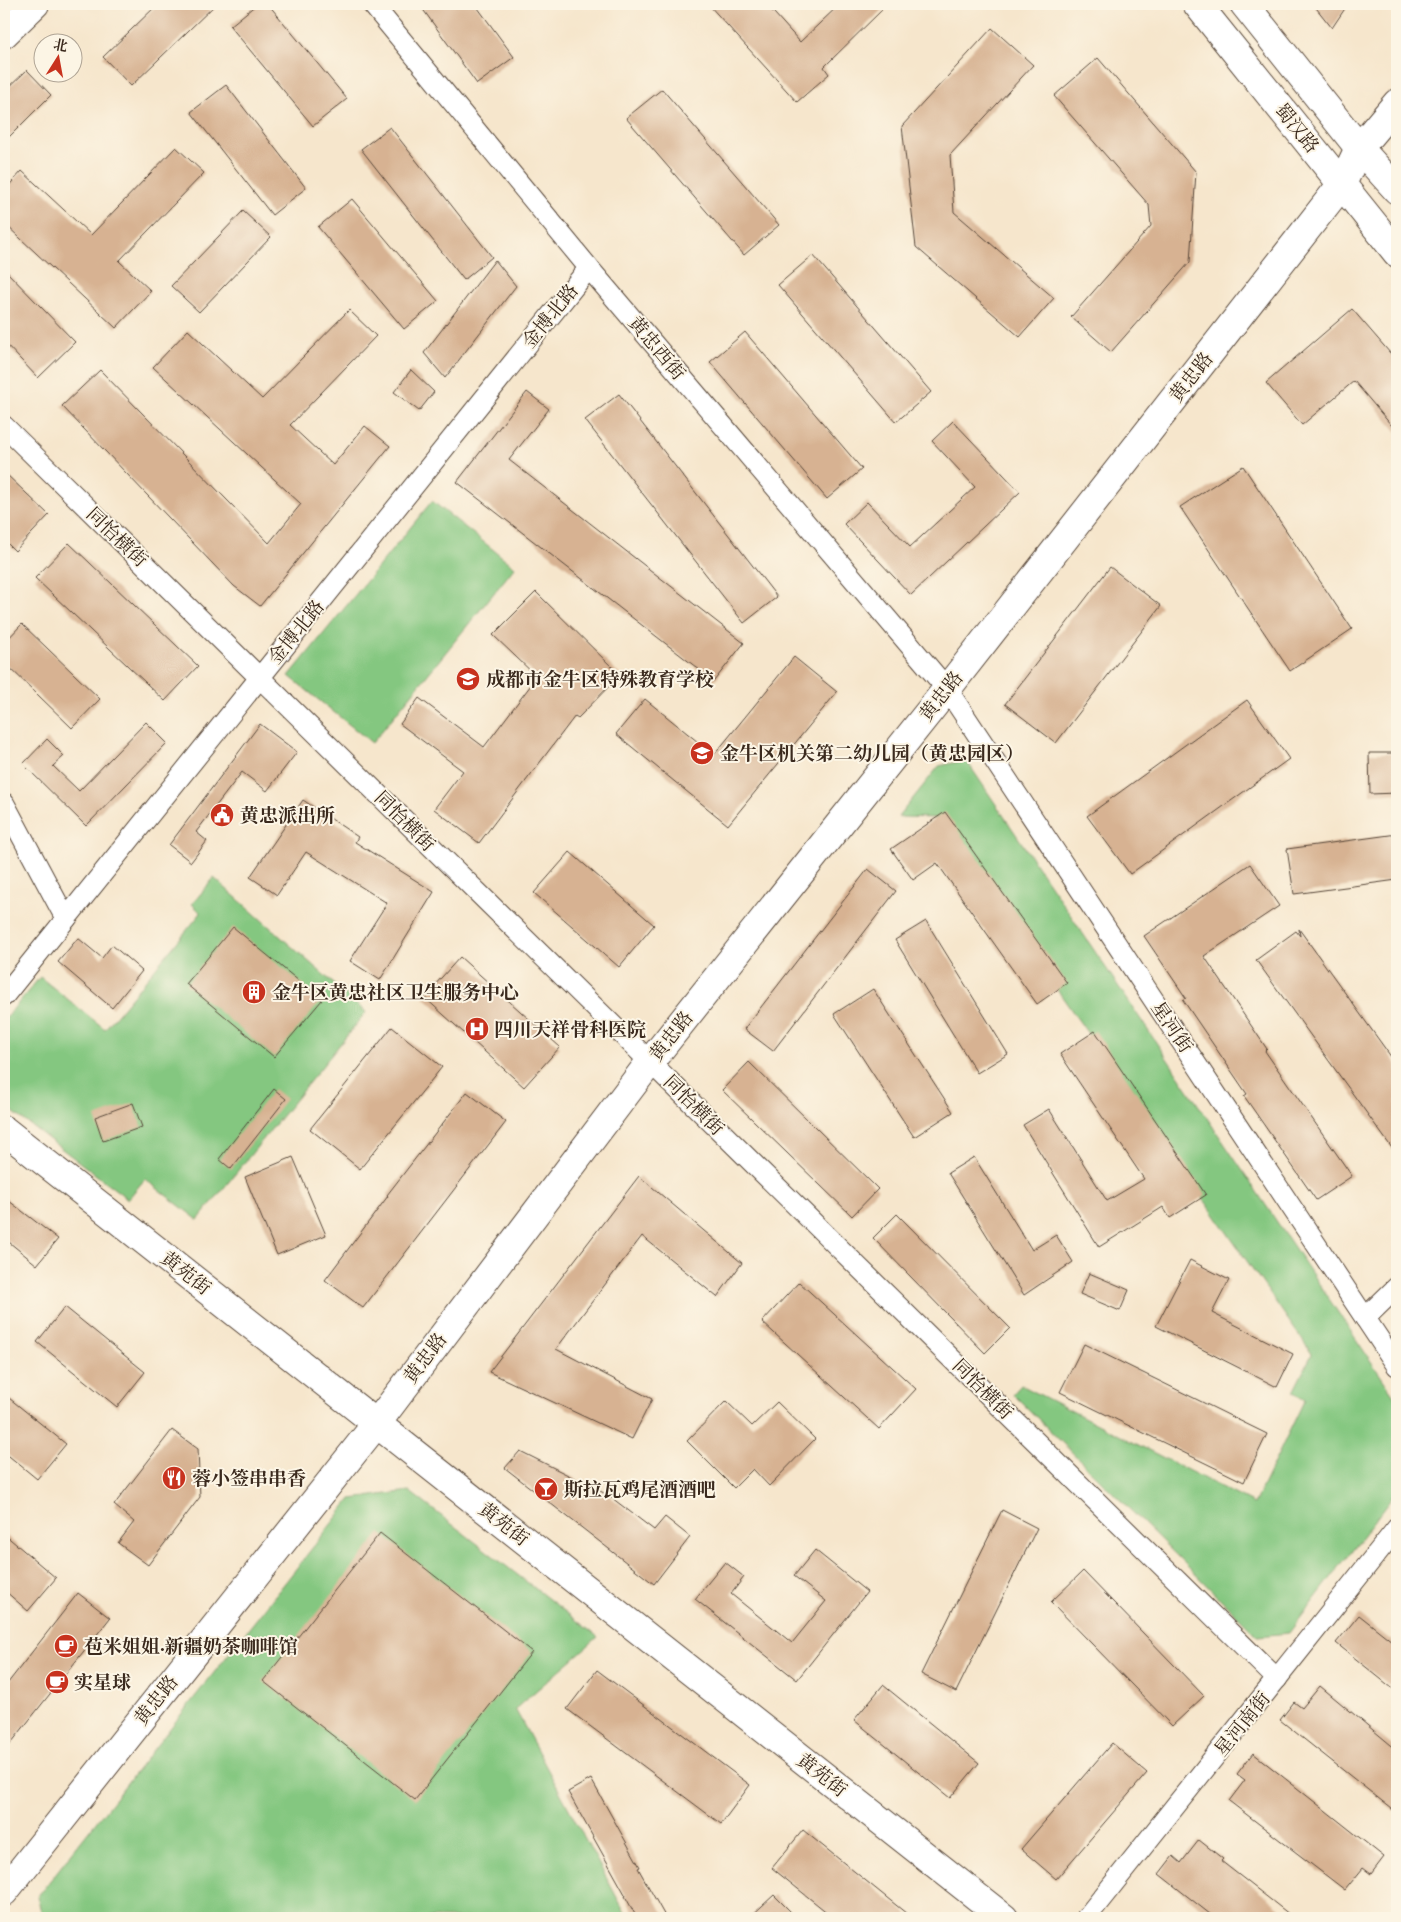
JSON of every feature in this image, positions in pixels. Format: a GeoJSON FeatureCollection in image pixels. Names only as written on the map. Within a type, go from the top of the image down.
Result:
{"type":"FeatureCollection","features":[{"type":"Feature","properties":{"kind":"street"},"geometry":{"type":"LineString","coordinates":[[4,34],[35,4]]}},
{"type":"Feature","properties":{"kind":"street","name":"黄忠西街"},"geometry":{"type":"LineString","coordinates":[[372,4],[589,268],[947,689]]}},
{"type":"Feature","properties":{"kind":"street","name":"蜀汉路"},"geometry":{"type":"LineString","coordinates":[[1198,4],[1397,253]]}},
{"type":"Feature","properties":{"kind":"street","name":"蜀汉路"},"geometry":{"type":"LineString","coordinates":[[1244,4],[1359,148],[1397,190]]}},
{"type":"Feature","properties":{"kind":"street","name":"黄忠路"},"geometry":{"type":"LineString","coordinates":[[4,1892],[376,1422],[650,1062],[947,689],[1342,184],[1359,148],[1397,104]]}},
{"type":"Feature","properties":{"kind":"street","name":"金博北路"},"geometry":{"type":"LineString","coordinates":[[4,996],[589,268]]}},
{"type":"Feature","properties":{"kind":"street","name":"同怡横街"},"geometry":{"type":"LineString","coordinates":[[4,426],[1277,1679]]}},
{"type":"Feature","properties":{"kind":"street","name":"星河街"},"geometry":{"type":"LineString","coordinates":[[947,689],[1397,1366]]}},
{"type":"Feature","properties":{"kind":"street"},"geometry":{"type":"LineString","coordinates":[[4,803],[66,919]]}},
{"type":"Feature","properties":{"kind":"street","name":"黄苑街"},"geometry":{"type":"LineString","coordinates":[[4,1130],[1004,1918]]}},
{"type":"Feature","properties":{"kind":"street"},"geometry":{"type":"LineString","coordinates":[[1365,1318],[1397,1287]]}},
{"type":"Feature","properties":{"kind":"street","name":"星河南街"},"geometry":{"type":"LineString","coordinates":[[1086,1918],[1397,1528]]}},
{"type":"Feature","properties":{"kind":"green space"},"geometry":{"type":"Polygon","coordinates":[[[432,501],[515,567],[372,743],[289,676],[432,501]]]}},
{"type":"Feature","properties":{"kind":"green space"},"geometry":{"type":"Polygon","coordinates":[[[966,760],[1397,1400],[1397,1491],[1289,1633],[1258,1636],[1013,1394],[1021,1385],[1254,1504],[1305,1399],[1293,1392],[1312,1354],[937,818],[898,817],[939,766],[966,760]]]}},
{"type":"Feature","properties":{"kind":"green space"},"geometry":{"type":"Polygon","coordinates":[[[214,878],[366,1012],[198,1220],[145,1179],[128,1199],[5,1106],[4,1020],[40,977],[105,1029],[201,913],[192,904],[214,878]]]}},
{"type":"Feature","properties":{"kind":"green space"},"geometry":{"type":"Polygon","coordinates":[[[409,1491],[598,1637],[515,1709],[628,1918],[43,1918],[37,1897],[351,1499],[409,1491]]]}},
{"type":"Feature","properties":{"kind":"building"},"geometry":{"type":"Polygon","coordinates":[[[158,4],[216,4],[131,86],[103,57],[158,4]]]}},
{"type":"Feature","properties":{"kind":"building"},"geometry":{"type":"Polygon","coordinates":[[[257,4],[268,4],[347,99],[313,126],[230,26],[257,4]]]}},
{"type":"Feature","properties":{"kind":"building"},"geometry":{"type":"Polygon","coordinates":[[[419,4],[475,4],[514,57],[477,84],[419,4]]]}},
{"type":"Feature","properties":{"kind":"building"},"geometry":{"type":"Polygon","coordinates":[[[708,4],[766,4],[800,42],[840,4],[888,4],[824,67],[829,74],[797,102],[708,4]]]}},
{"type":"Feature","properties":{"kind":"building"},"geometry":{"type":"Polygon","coordinates":[[[1313,4],[1348,4],[1332,28],[1313,4]]]}},
{"type":"Feature","properties":{"kind":"building"},"geometry":{"type":"Polygon","coordinates":[[[992,28],[1033,65],[950,155],[954,212],[1054,298],[1020,337],[916,247],[902,126],[992,28]]]}},
{"type":"Feature","properties":{"kind":"building"},"geometry":{"type":"Polygon","coordinates":[[[1098,58],[1196,172],[1190,262],[1111,352],[1071,317],[1151,226],[1149,205],[1054,96],[1098,58]]]}},
{"type":"Feature","properties":{"kind":"building"},"geometry":{"type":"Polygon","coordinates":[[[27,70],[32,75],[32,82],[39,82],[51,95],[4,142],[4,92],[27,70]]]}},
{"type":"Feature","properties":{"kind":"building"},"geometry":{"type":"Polygon","coordinates":[[[226,85],[306,188],[272,215],[191,112],[226,85]]]}},
{"type":"Feature","properties":{"kind":"building"},"geometry":{"type":"Polygon","coordinates":[[[662,89],[779,225],[744,255],[626,118],[662,89]]]}},
{"type":"Feature","properties":{"kind":"building"},"geometry":{"type":"Polygon","coordinates":[[[390,127],[492,257],[464,280],[361,149],[390,127]]]}},
{"type":"Feature","properties":{"kind":"building"},"geometry":{"type":"Polygon","coordinates":[[[176,147],[204,173],[119,261],[151,291],[116,328],[4,223],[4,191],[22,171],[91,235],[176,147]]]}},
{"type":"Feature","properties":{"kind":"building"},"geometry":{"type":"Polygon","coordinates":[[[352,199],[438,301],[404,329],[318,227],[352,199]]]}},
{"type":"Feature","properties":{"kind":"building"},"geometry":{"type":"Polygon","coordinates":[[[243,211],[271,237],[199,312],[171,286],[243,211]]]}},
{"type":"Feature","properties":{"kind":"building"},"geometry":{"type":"Polygon","coordinates":[[[813,255],[931,392],[896,422],[778,285],[813,255]]]}},
{"type":"Feature","properties":{"kind":"building"},"geometry":{"type":"Polygon","coordinates":[[[495,260],[516,286],[445,378],[424,353],[495,260]]]}},
{"type":"Feature","properties":{"kind":"building"},"geometry":{"type":"Polygon","coordinates":[[[4,269],[75,342],[38,378],[4,342],[4,269]]]}},
{"type":"Feature","properties":{"kind":"building"},"geometry":{"type":"Polygon","coordinates":[[[1352,309],[1397,361],[1397,432],[1354,381],[1302,425],[1266,383],[1352,309]]]}},
{"type":"Feature","properties":{"kind":"building"},"geometry":{"type":"Polygon","coordinates":[[[349,310],[376,336],[290,425],[333,465],[365,426],[390,446],[260,606],[234,586],[62,406],[100,370],[269,543],[301,504],[153,367],[188,330],[262,399],[349,310]]]}},
{"type":"Feature","properties":{"kind":"building"},"geometry":{"type":"Polygon","coordinates":[[[745,332],[862,469],[827,499],[710,362],[745,332]]]}},
{"type":"Feature","properties":{"kind":"building"},"geometry":{"type":"Polygon","coordinates":[[[411,370],[434,392],[419,411],[394,392],[411,370]]]}},
{"type":"Feature","properties":{"kind":"building"},"geometry":{"type":"Polygon","coordinates":[[[527,392],[549,409],[509,460],[744,643],[714,681],[457,482],[527,392]]]}},
{"type":"Feature","properties":{"kind":"building"},"geometry":{"type":"Polygon","coordinates":[[[619,394],[777,597],[744,623],[585,420],[619,394]]]}},
{"type":"Feature","properties":{"kind":"building"},"geometry":{"type":"Polygon","coordinates":[[[953,421],[1020,492],[911,595],[844,524],[867,502],[910,547],[975,487],[932,441],[953,421]]]}},
{"type":"Feature","properties":{"kind":"building"},"geometry":{"type":"Polygon","coordinates":[[[1243,466],[1352,629],[1290,671],[1180,507],[1243,466]]]}},
{"type":"Feature","properties":{"kind":"building"},"geometry":{"type":"Polygon","coordinates":[[[4,472],[49,515],[15,551],[4,540],[4,472]]]}},
{"type":"Feature","properties":{"kind":"building"},"geometry":{"type":"Polygon","coordinates":[[[69,543],[198,666],[165,701],[35,578],[69,543]]]}},
{"type":"Feature","properties":{"kind":"building"},"geometry":{"type":"Polygon","coordinates":[[[1110,567],[1161,606],[1056,743],[1005,704],[1110,567]]]}},
{"type":"Feature","properties":{"kind":"building"},"geometry":{"type":"Polygon","coordinates":[[[536,592],[620,675],[578,718],[575,716],[479,843],[434,809],[463,771],[400,724],[419,698],[484,747],[537,677],[493,635],[536,592]]]}},
{"type":"Feature","properties":{"kind":"building"},"geometry":{"type":"Polygon","coordinates":[[[22,624],[100,699],[72,728],[4,662],[4,643],[22,624]]]}},
{"type":"Feature","properties":{"kind":"building"},"geometry":{"type":"Polygon","coordinates":[[[794,657],[837,692],[728,825],[616,734],[645,699],[714,755],[794,657]]]}},
{"type":"Feature","properties":{"kind":"building"},"geometry":{"type":"Polygon","coordinates":[[[1247,700],[1289,759],[1130,874],[1087,816],[1247,700]]]}},
{"type":"Feature","properties":{"kind":"building"},"geometry":{"type":"Polygon","coordinates":[[[146,722],[167,743],[86,826],[23,764],[47,739],[64,756],[53,766],[79,791],[146,722]]]}},
{"type":"Feature","properties":{"kind":"building"},"geometry":{"type":"Polygon","coordinates":[[[260,724],[297,752],[267,791],[242,772],[196,832],[207,841],[191,862],[169,845],[260,724]]]}},
{"type":"Feature","properties":{"kind":"building"},"geometry":{"type":"Polygon","coordinates":[[[1369,753],[1397,753],[1397,793],[1370,794],[1369,753]]]}},
{"type":"Feature","properties":{"kind":"building"},"geometry":{"type":"Polygon","coordinates":[[[303,800],[358,837],[355,842],[434,892],[380,980],[350,961],[387,903],[306,852],[277,895],[250,877],[303,800]]]}},
{"type":"Feature","properties":{"kind":"building"},"geometry":{"type":"Polygon","coordinates":[[[945,812],[1067,983],[1037,1004],[937,863],[913,880],[891,849],[945,812]]]}},
{"type":"Feature","properties":{"kind":"building"},"geometry":{"type":"Polygon","coordinates":[[[1397,834],[1397,880],[1294,894],[1287,849],[1397,834]]]}},
{"type":"Feature","properties":{"kind":"building"},"geometry":{"type":"Polygon","coordinates":[[[570,852],[654,925],[619,967],[534,893],[570,852]]]}},
{"type":"Feature","properties":{"kind":"building"},"geometry":{"type":"Polygon","coordinates":[[[1250,864],[1279,906],[1204,956],[1267,1049],[1265,1051],[1352,1176],[1316,1200],[1244,1096],[1247,1094],[1183,1000],[1186,998],[1144,936],[1250,864]]]}},
{"type":"Feature","properties":{"kind":"building"},"geometry":{"type":"Polygon","coordinates":[[[868,869],[896,891],[773,1051],[744,1029],[868,869]]]}},
{"type":"Feature","properties":{"kind":"building"},"geometry":{"type":"Polygon","coordinates":[[[926,921],[1008,1054],[977,1073],[895,940],[926,921]]]}},
{"type":"Feature","properties":{"kind":"building","name":"金牛区黄忠社区卫生服务中心"},"geometry":{"type":"Polygon","coordinates":[[[233,927],[322,1000],[274,1057],[186,984],[233,927]]]}},
{"type":"Feature","properties":{"kind":"building"},"geometry":{"type":"Polygon","coordinates":[[[1299,929],[1397,1065],[1397,1155],[1256,960],[1296,931],[1300,936],[1299,929]]]}},
{"type":"Feature","properties":{"kind":"building"},"geometry":{"type":"Polygon","coordinates":[[[78,938],[102,958],[112,945],[142,971],[112,1008],[58,962],[78,938]]]}},
{"type":"Feature","properties":{"kind":"building"},"geometry":{"type":"Polygon","coordinates":[[[460,957],[560,1047],[524,1087],[424,997],[460,957]]]}},
{"type":"Feature","properties":{"kind":"building"},"geometry":{"type":"Polygon","coordinates":[[[873,989],[953,1112],[914,1137],[834,1014],[873,989]]]}},
{"type":"Feature","properties":{"kind":"building"},"geometry":{"type":"Polygon","coordinates":[[[392,1027],[442,1067],[360,1169],[310,1129],[392,1027]]]}},
{"type":"Feature","properties":{"kind":"building"},"geometry":{"type":"Polygon","coordinates":[[[1095,1031],[1206,1195],[1170,1218],[1163,1207],[1099,1247],[1023,1125],[1049,1109],[1107,1201],[1144,1179],[1060,1054],[1095,1031]]]}},
{"type":"Feature","properties":{"kind":"building"},"geometry":{"type":"Polygon","coordinates":[[[749,1062],[878,1189],[852,1216],[722,1090],[749,1062]]]}},
{"type":"Feature","properties":{"kind":"building"},"geometry":{"type":"Polygon","coordinates":[[[274,1089],[286,1099],[231,1169],[219,1159],[274,1089]]]}},
{"type":"Feature","properties":{"kind":"building"},"geometry":{"type":"Polygon","coordinates":[[[467,1092],[506,1122],[363,1308],[325,1280],[387,1195],[467,1092]]]}},
{"type":"Feature","properties":{"kind":"building"},"geometry":{"type":"Polygon","coordinates":[[[133,1103],[142,1127],[103,1141],[95,1117],[133,1103]]]}},
{"type":"Feature","properties":{"kind":"building"},"geometry":{"type":"Polygon","coordinates":[[[293,1157],[326,1235],[277,1255],[245,1177],[293,1157]]]}},
{"type":"Feature","properties":{"kind":"building"},"geometry":{"type":"Polygon","coordinates":[[[974,1157],[1032,1250],[1056,1235],[1073,1262],[1024,1295],[948,1173],[974,1157]]]}},
{"type":"Feature","properties":{"kind":"building"},"geometry":{"type":"Polygon","coordinates":[[[639,1176],[742,1263],[717,1297],[642,1236],[556,1349],[652,1399],[632,1439],[489,1372],[639,1176]]]}},
{"type":"Feature","properties":{"kind":"building"},"geometry":{"type":"Polygon","coordinates":[[[4,1197],[58,1239],[37,1265],[4,1238],[4,1197]]]}},
{"type":"Feature","properties":{"kind":"building"},"geometry":{"type":"Polygon","coordinates":[[[897,1214],[1010,1328],[985,1353],[873,1238],[897,1214]]]}},
{"type":"Feature","properties":{"kind":"building"},"geometry":{"type":"Polygon","coordinates":[[[1190,1260],[1229,1280],[1212,1313],[1293,1354],[1277,1387],[1156,1326],[1190,1260]]]}},
{"type":"Feature","properties":{"kind":"building"},"geometry":{"type":"Polygon","coordinates":[[[1089,1273],[1129,1290],[1120,1311],[1080,1294],[1089,1273]]]}},
{"type":"Feature","properties":{"kind":"building"},"geometry":{"type":"Polygon","coordinates":[[[799,1282],[916,1389],[879,1429],[762,1322],[799,1282]]]}},
{"type":"Feature","properties":{"kind":"building"},"geometry":{"type":"Polygon","coordinates":[[[65,1307],[145,1372],[117,1407],[37,1342],[65,1307]]]}},
{"type":"Feature","properties":{"kind":"building"},"geometry":{"type":"Polygon","coordinates":[[[1084,1344],[1267,1434],[1244,1482],[1060,1392],[1084,1344]]]}},
{"type":"Feature","properties":{"kind":"building"},"geometry":{"type":"Polygon","coordinates":[[[4,1394],[66,1444],[37,1479],[4,1452],[4,1394]]]}},
{"type":"Feature","properties":{"kind":"building"},"geometry":{"type":"Polygon","coordinates":[[[726,1401],[752,1426],[777,1402],[815,1439],[769,1486],[753,1469],[734,1488],[687,1441],[726,1401]]]}},
{"type":"Feature","properties":{"kind":"building"},"geometry":{"type":"Polygon","coordinates":[[[172,1430],[198,1449],[200,1497],[148,1565],[118,1543],[134,1522],[114,1505],[172,1430]]]}},
{"type":"Feature","properties":{"kind":"building"},"geometry":{"type":"Polygon","coordinates":[[[520,1451],[608,1495],[654,1530],[665,1517],[690,1537],[654,1584],[505,1468],[520,1451]]]}},
{"type":"Feature","properties":{"kind":"building"},"geometry":{"type":"Polygon","coordinates":[[[1002,1510],[1037,1528],[956,1692],[921,1674],[1002,1510]]]}},
{"type":"Feature","properties":{"kind":"building"},"geometry":{"type":"Polygon","coordinates":[[[380,1533],[532,1652],[415,1800],[263,1681],[380,1533]]]}},
{"type":"Feature","properties":{"kind":"building"},"geometry":{"type":"Polygon","coordinates":[[[4,1534],[56,1578],[28,1611],[4,1590],[4,1534]]]}},
{"type":"Feature","properties":{"kind":"building"},"geometry":{"type":"Polygon","coordinates":[[[815,1550],[867,1592],[797,1680],[695,1599],[725,1562],[744,1577],[731,1594],[792,1643],[826,1601],[794,1576],[815,1550]]]}},
{"type":"Feature","properties":{"kind":"building"},"geometry":{"type":"Polygon","coordinates":[[[1083,1571],[1204,1696],[1172,1726],[1051,1602],[1083,1571]]]}},
{"type":"Feature","properties":{"kind":"building"},"geometry":{"type":"Polygon","coordinates":[[[78,1593],[110,1618],[4,1752],[4,1688],[78,1593]]]}},
{"type":"Feature","properties":{"kind":"building"},"geometry":{"type":"Polygon","coordinates":[[[1359,1615],[1397,1645],[1397,1692],[1336,1643],[1359,1615]]]}},
{"type":"Feature","properties":{"kind":"building"},"geometry":{"type":"Polygon","coordinates":[[[597,1670],[750,1785],[721,1824],[567,1709],[597,1670]]]}},
{"type":"Feature","properties":{"kind":"building"},"geometry":{"type":"Polygon","coordinates":[[[883,1685],[979,1763],[950,1798],[854,1720],[883,1685]]]}},
{"type":"Feature","properties":{"kind":"building"},"geometry":{"type":"Polygon","coordinates":[[[1320,1686],[1397,1750],[1397,1813],[1280,1720],[1294,1702],[1302,1708],[1320,1686]]]}},
{"type":"Feature","properties":{"kind":"building"},"geometry":{"type":"Polygon","coordinates":[[[1112,1743],[1147,1773],[1056,1879],[1021,1849],[1112,1743]]]}},
{"type":"Feature","properties":{"kind":"building"},"geometry":{"type":"Polygon","coordinates":[[[1253,1753],[1384,1857],[1371,1874],[1363,1868],[1345,1890],[1229,1801],[1245,1780],[1237,1774],[1253,1753]]]}},
{"type":"Feature","properties":{"kind":"building"},"geometry":{"type":"Polygon","coordinates":[[[591,1779],[666,1918],[637,1918],[568,1792],[591,1779]]]}},
{"type":"Feature","properties":{"kind":"building"},"geometry":{"type":"Polygon","coordinates":[[[803,1830],[912,1918],[834,1918],[772,1868],[803,1830]]]}},
{"type":"Feature","properties":{"kind":"building"},"geometry":{"type":"Polygon","coordinates":[[[1199,1840],[1223,1859],[1221,1861],[1294,1918],[1215,1918],[1159,1874],[1173,1856],[1181,1863],[1199,1840]]]}},
{"type":"Feature","properties":{"kind":"building"},"geometry":{"type":"Polygon","coordinates":[[[774,1895],[797,1918],[749,1918],[774,1895]]]}},
{"type":"Feature","properties":{"kind":"place","name":"成都市金牛区特殊教育学校"},"geometry":{"type":"Point","coordinates":[468,679]}},
{"type":"Feature","properties":{"kind":"place","name":"金牛区机关第二幼儿园（黄忠园区）"},"geometry":{"type":"Point","coordinates":[702,753]}},
{"type":"Feature","properties":{"kind":"place","name":"黄忠派出所"},"geometry":{"type":"Point","coordinates":[222,815]}},
{"type":"Feature","properties":{"kind":"place","name":"金牛区黄忠社区卫生服务中心"},"geometry":{"type":"Point","coordinates":[254,992]}},
{"type":"Feature","properties":{"kind":"place","name":"四川天祥骨科医院"},"geometry":{"type":"Point","coordinates":[477,1029]}},
{"type":"Feature","properties":{"kind":"place","name":"蓉小签串串香"},"geometry":{"type":"Point","coordinates":[174,1478]}},
{"type":"Feature","properties":{"kind":"place","name":"斯拉瓦鸡尾酒酒吧"},"geometry":{"type":"Point","coordinates":[546,1489]}},
{"type":"Feature","properties":{"kind":"place","name":"苞米姐姐·新疆奶茶咖啡馆"},"geometry":{"type":"Point","coordinates":[66,1646]}},
{"type":"Feature","properties":{"kind":"place","name":"实星球"},"geometry":{"type":"Point","coordinates":[57,1682]}}]}
